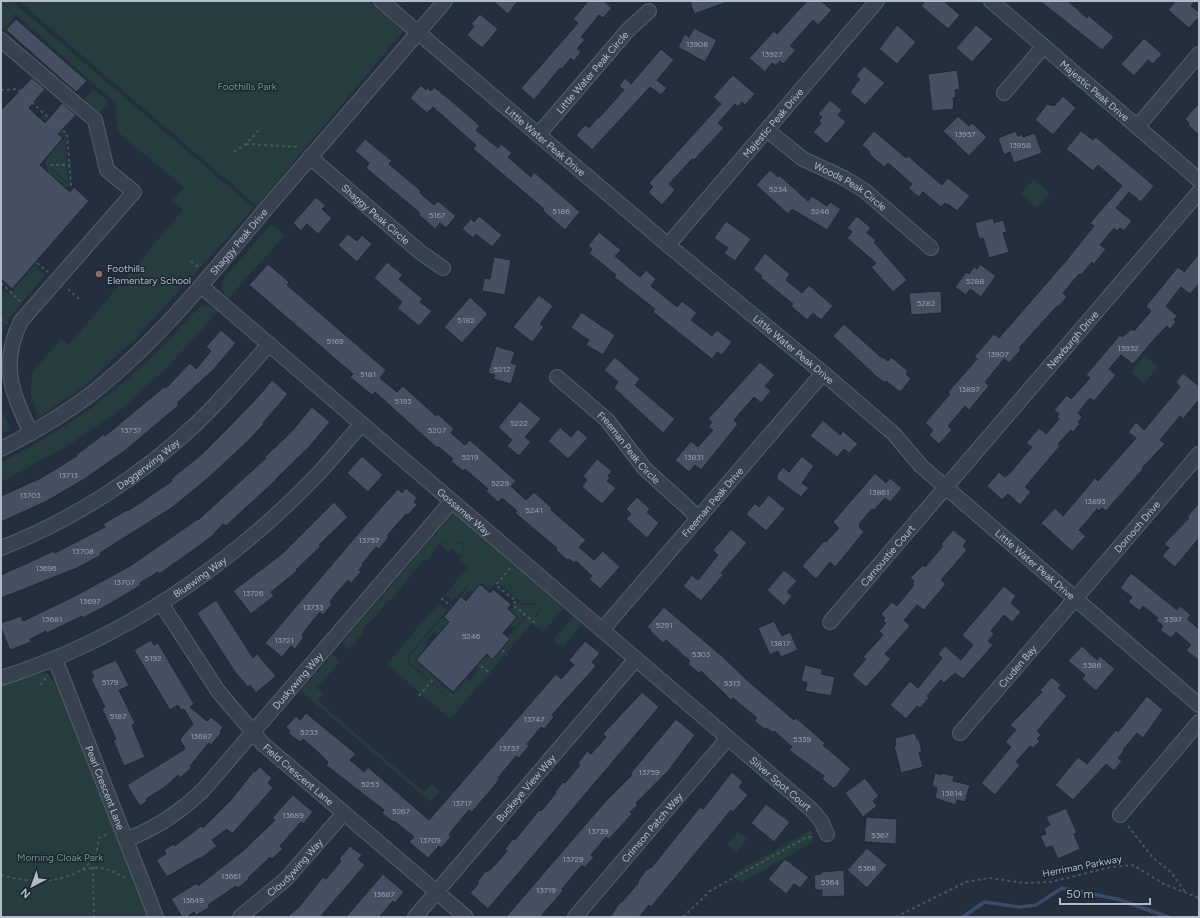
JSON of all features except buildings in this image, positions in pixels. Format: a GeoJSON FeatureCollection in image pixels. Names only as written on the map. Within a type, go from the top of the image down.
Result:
{"type":"FeatureCollection","features":[{"type":"Feature","properties":{"kind":"street","name":"Little Water Peak Drive"},"geometry":{"type":"LineString","coordinates":[[381,1],[668,245],[823,373],[894,434],[921,466],[1199,705]]}},
{"type":"Feature","properties":{"kind":"street","name":"Shaggy Peak Drive"},"geometry":{"type":"LineString","coordinates":[[1,449],[31,433],[95,391],[153,339],[201,286],[445,1]]}},
{"type":"Feature","properties":{"kind":"street","name":"Majestic Peak Drive"},"geometry":{"type":"LineString","coordinates":[[991,1],[1199,180]]}},
{"type":"Feature","properties":{"kind":"street","name":"Majestic Peak Drive"},"geometry":{"type":"LineString","coordinates":[[668,245],[767,130],[871,3]]}},
{"type":"Feature","properties":{"kind":"street","name":"Little Water Peak Circle"},"geometry":{"type":"LineString","coordinates":[[538,135],[628,30],[649,11]]}},
{"type":"Feature","properties":{"kind":"street"},"geometry":{"type":"LineString","coordinates":[[1,40],[95,120],[107,170],[134,192],[15,330],[10,340],[5,363],[6,378],[31,433]]}},
{"type":"Feature","properties":{"kind":"street"},"geometry":{"type":"LineString","coordinates":[[1004,93],[1044,46]]}},
{"type":"Feature","properties":{"kind":"street"},"geometry":{"type":"LineString","coordinates":[[1137,127],[1199,54]]}},
{"type":"Feature","properties":{"kind":"street","name":"Woods Peak Circle"},"geometry":{"type":"LineString","coordinates":[[767,130],[803,158],[847,180],[865,191],[931,248]]}},
{"type":"Feature","properties":{"kind":"street","name":"Shaggy Peak Circle"},"geometry":{"type":"LineString","coordinates":[[310,157],[420,252],[443,268]]}},
{"type":"Feature","properties":{"kind":"street","name":"Newburgh Drive"},"geometry":{"type":"LineString","coordinates":[[946,488],[1199,192]]}},
{"type":"Feature","properties":{"kind":"street","name":"Gossamer Way"},"geometry":{"type":"LineString","coordinates":[[201,286],[728,738]]}},
{"type":"Feature","properties":{"kind":"street","name":"Daggerwing Way"},"geometry":{"type":"LineString","coordinates":[[1,548],[74,513],[123,483],[154,460],[215,405],[269,344]]}},
{"type":"Feature","properties":{"kind":"street","name":"Freeman Peak Drive"},"geometry":{"type":"LineString","coordinates":[[602,630],[823,373]]}},
{"type":"Feature","properties":{"kind":"street","name":"Freeman Peak Circle"},"geometry":{"type":"LineString","coordinates":[[557,378],[607,420],[645,469],[699,518]]}},
{"type":"Feature","properties":{"kind":"street","name":"Bluewing Way"},"geometry":{"type":"LineString","coordinates":[[1,678],[54,659],[128,622],[161,603],[200,577],[266,523],[318,473],[362,424]]}},
{"type":"Feature","properties":{"kind":"street","name":"Dornoch Drive"},"geometry":{"type":"LineString","coordinates":[[1074,599],[1199,454]]}},
{"type":"Feature","properties":{"kind":"street","name":"Carnoustie Court"},"geometry":{"type":"LineString","coordinates":[[830,622],[946,488]]}},
{"type":"Feature","properties":{"kind":"street","name":"Duskywing Way"},"geometry":{"type":"LineString","coordinates":[[120,835],[150,830],[183,808],[204,789],[452,501]]}},
{"type":"Feature","properties":{"kind":"street","name":"Cruden Bay"},"geometry":{"type":"LineString","coordinates":[[960,733],[1074,599]]}},
{"type":"Feature","properties":{"kind":"street","name":"Field Crescent Lane"},"geometry":{"type":"LineString","coordinates":[[161,603],[204,672],[263,744],[466,917]]}},
{"type":"Feature","properties":{"kind":"street","name":"Pearl Crescent Lane"},"geometry":{"type":"LineString","coordinates":[[54,659],[120,835],[156,917]]}},
{"type":"Feature","properties":{"kind":"street","name":"Buckeye View Way"},"geometry":{"type":"LineString","coordinates":[[415,917],[636,659]]}},
{"type":"Feature","properties":{"kind":"street"},"geometry":{"type":"LineString","coordinates":[[1120,815],[1199,722]]}},
{"type":"Feature","properties":{"kind":"street","name":"Silver Spot Court"},"geometry":{"type":"LineString","coordinates":[[728,738],[812,810],[821,821],[826,834]]}},
{"type":"Feature","properties":{"kind":"street","name":"Crimson Patch Way"},"geometry":{"type":"LineString","coordinates":[[575,917],[728,738]]}},
{"type":"Feature","properties":{"kind":"street","name":"Cloudywing Way"},"geometry":{"type":"LineString","coordinates":[[240,917],[286,879],[344,813]]}},
{"type":"Feature","properties":{"kind":"path"},"geometry":{"type":"LineString","coordinates":[[1,90],[17,89],[67,134],[71,186]]}},
{"type":"Feature","properties":{"kind":"path"},"geometry":{"type":"LineString","coordinates":[[234,152],[246,144],[261,128]]}},
{"type":"Feature","properties":{"kind":"path"},"geometry":{"type":"LineString","coordinates":[[246,144],[300,147]]}},
{"type":"Feature","properties":{"kind":"path"},"geometry":{"type":"LineString","coordinates":[[50,165],[70,165]]}},
{"type":"Feature","properties":{"kind":"path"},"geometry":{"type":"LineString","coordinates":[[191,261],[200,269]]}},
{"type":"Feature","properties":{"kind":"path"},"geometry":{"type":"LineString","coordinates":[[38,262],[50,274]]}},
{"type":"Feature","properties":{"kind":"path"},"geometry":{"type":"LineString","coordinates":[[1,283],[24,305]]}},
{"type":"Feature","properties":{"kind":"path"},"geometry":{"type":"LineString","coordinates":[[68,289],[80,300]]}},
{"type":"Feature","properties":{"kind":"path"},"geometry":{"type":"LineString","coordinates":[[1,319],[8,324]]}},
{"type":"Feature","properties":{"kind":"path"},"geometry":{"type":"LineString","coordinates":[[510,568],[496,585],[516,601],[513,605],[534,623]]}},
{"type":"Feature","properties":{"kind":"path"},"geometry":{"type":"LineString","coordinates":[[441,598],[451,606]]}},
{"type":"Feature","properties":{"kind":"path"},"geometry":{"type":"LineString","coordinates":[[502,650],[507,655]]}},
{"type":"Feature","properties":{"kind":"path"},"geometry":{"type":"LineString","coordinates":[[481,666],[491,674]]}},
{"type":"Feature","properties":{"kind":"path"},"geometry":{"type":"LineString","coordinates":[[40,685],[48,674]]}},
{"type":"Feature","properties":{"kind":"path"},"geometry":{"type":"LineString","coordinates":[[418,696],[433,679]]}},
{"type":"Feature","properties":{"kind":"path"},"geometry":{"type":"LineString","coordinates":[[1120,815],[1153,858],[1171,872],[1186,894]]}},
{"type":"Feature","properties":{"kind":"path"},"geometry":{"type":"LineString","coordinates":[[81,871],[94,857],[99,838],[120,835]]}},
{"type":"Feature","properties":{"kind":"path"},"geometry":{"type":"LineString","coordinates":[[683,917],[710,891],[807,837],[812,836]]}},
{"type":"Feature","properties":{"kind":"path","name":"Herriman Parkway"},"geometry":{"type":"LineString","coordinates":[[896,917],[966,882],[990,878],[1025,883],[1051,882],[1111,867],[1133,865],[1164,884],[1199,898]]}},
{"type":"Feature","properties":{"kind":"path"},"geometry":{"type":"LineString","coordinates":[[93,867],[94,917]]}},
{"type":"Feature","properties":{"kind":"path"},"geometry":{"type":"LineString","coordinates":[[1,875],[11,878],[53,881],[93,867],[109,868],[125,878]]}},
{"type":"Feature","properties":{"kind":"green space"},"geometry":{"type":"Polygon","coordinates":[[[1,1],[12,1],[254,208],[135,339],[82,388],[38,417],[30,391],[33,371],[61,339],[69,345],[183,210],[173,200],[184,187],[118,132],[115,103],[1,1]]]}},
{"type":"Feature","properties":{"kind":"green space","name":"Foothills Park"},"geometry":{"type":"Polygon","coordinates":[[[19,1],[368,1],[403,31],[257,206],[19,1]]]}},
{"type":"Feature","properties":{"kind":"green space"},"geometry":{"type":"Polygon","coordinates":[[[1,2],[16,15],[2,31],[1,31],[1,2]]]}},
{"type":"Feature","properties":{"kind":"green space"},"geometry":{"type":"Polygon","coordinates":[[[93,89],[109,102],[97,116],[81,103],[93,89]]]}},
{"type":"Feature","properties":{"kind":"green space"},"geometry":{"type":"Polygon","coordinates":[[[43,115],[65,133],[68,183],[52,169],[49,160],[51,170],[69,185],[67,187],[48,172],[46,160],[64,138],[41,117],[43,115]]]}},
{"type":"Feature","properties":{"kind":"green space"},"geometry":{"type":"Polygon","coordinates":[[[1034,179],[1050,193],[1037,208],[1021,194],[1034,179]]]}},
{"type":"Feature","properties":{"kind":"green space"},"geometry":{"type":"Polygon","coordinates":[[[271,224],[285,235],[228,299],[222,290],[222,281],[271,224]]]}},
{"type":"Feature","properties":{"kind":"green space"},"geometry":{"type":"Polygon","coordinates":[[[35,265],[45,275],[8,319],[1,335],[1,288],[9,295],[35,265]]]}},
{"type":"Feature","properties":{"kind":"green space"},"geometry":{"type":"Polygon","coordinates":[[[210,306],[218,311],[170,365],[118,412],[64,448],[1,482],[1,462],[57,431],[108,396],[155,354],[198,308],[210,306]]]}},
{"type":"Feature","properties":{"kind":"green space"},"geometry":{"type":"Polygon","coordinates":[[[1145,356],[1158,367],[1144,384],[1131,372],[1145,356]]]}},
{"type":"Feature","properties":{"kind":"green space"},"geometry":{"type":"Polygon","coordinates":[[[1,407],[10,430],[1,434],[1,407]]]}},
{"type":"Feature","properties":{"kind":"green space"},"geometry":{"type":"Polygon","coordinates":[[[454,512],[564,608],[543,632],[532,623],[450,719],[387,664],[439,603],[447,610],[408,656],[408,663],[449,698],[454,698],[449,697],[410,663],[409,657],[442,618],[448,622],[438,634],[434,632],[425,643],[427,645],[415,660],[453,694],[467,679],[470,681],[480,669],[477,666],[486,656],[490,659],[527,615],[530,614],[526,614],[515,628],[511,625],[518,617],[511,610],[518,602],[521,605],[540,605],[541,609],[535,616],[531,614],[536,617],[542,609],[540,604],[522,603],[493,579],[496,583],[489,590],[481,583],[472,592],[470,590],[463,597],[461,596],[469,586],[471,587],[468,585],[453,601],[445,595],[468,568],[459,560],[463,554],[460,556],[452,548],[448,552],[440,545],[441,542],[448,542],[441,541],[427,560],[424,559],[391,600],[386,603],[376,616],[365,626],[363,633],[349,650],[342,643],[454,512]],[[462,542],[449,543],[462,543],[464,552],[462,542]]]}},
{"type":"Feature","properties":{"kind":"green space"},"geometry":{"type":"Polygon","coordinates":[[[574,616],[583,623],[563,648],[553,640],[574,616]]]}},
{"type":"Feature","properties":{"kind":"green space"},"geometry":{"type":"Polygon","coordinates":[[[332,654],[340,661],[317,688],[324,694],[318,701],[424,792],[432,784],[440,791],[430,802],[301,691],[332,654]]]}},
{"type":"Feature","properties":{"kind":"green space","name":"Morning Cloak Park"},"geometry":{"type":"Polygon","coordinates":[[[38,673],[47,674],[56,683],[148,917],[1,917],[1,686],[38,673]]]}},
{"type":"Feature","properties":{"kind":"green space"},"geometry":{"type":"Polygon","coordinates":[[[811,830],[814,841],[741,883],[731,875],[811,830]]]}},
{"type":"Feature","properties":{"kind":"green space"},"geometry":{"type":"Polygon","coordinates":[[[738,832],[747,839],[736,853],[727,845],[738,832]]]}},
{"type":"Feature","properties":{"kind":"waterway"},"geometry":{"type":"LineString","coordinates":[[963,917],[984,902],[1019,907],[1036,905],[1062,888],[1117,899],[1168,917]]}},
{"type":"Feature","properties":{"kind":"place","name":"Foothills Elementary School"},"geometry":{"type":"Point","coordinates":[99,274]}}]}
